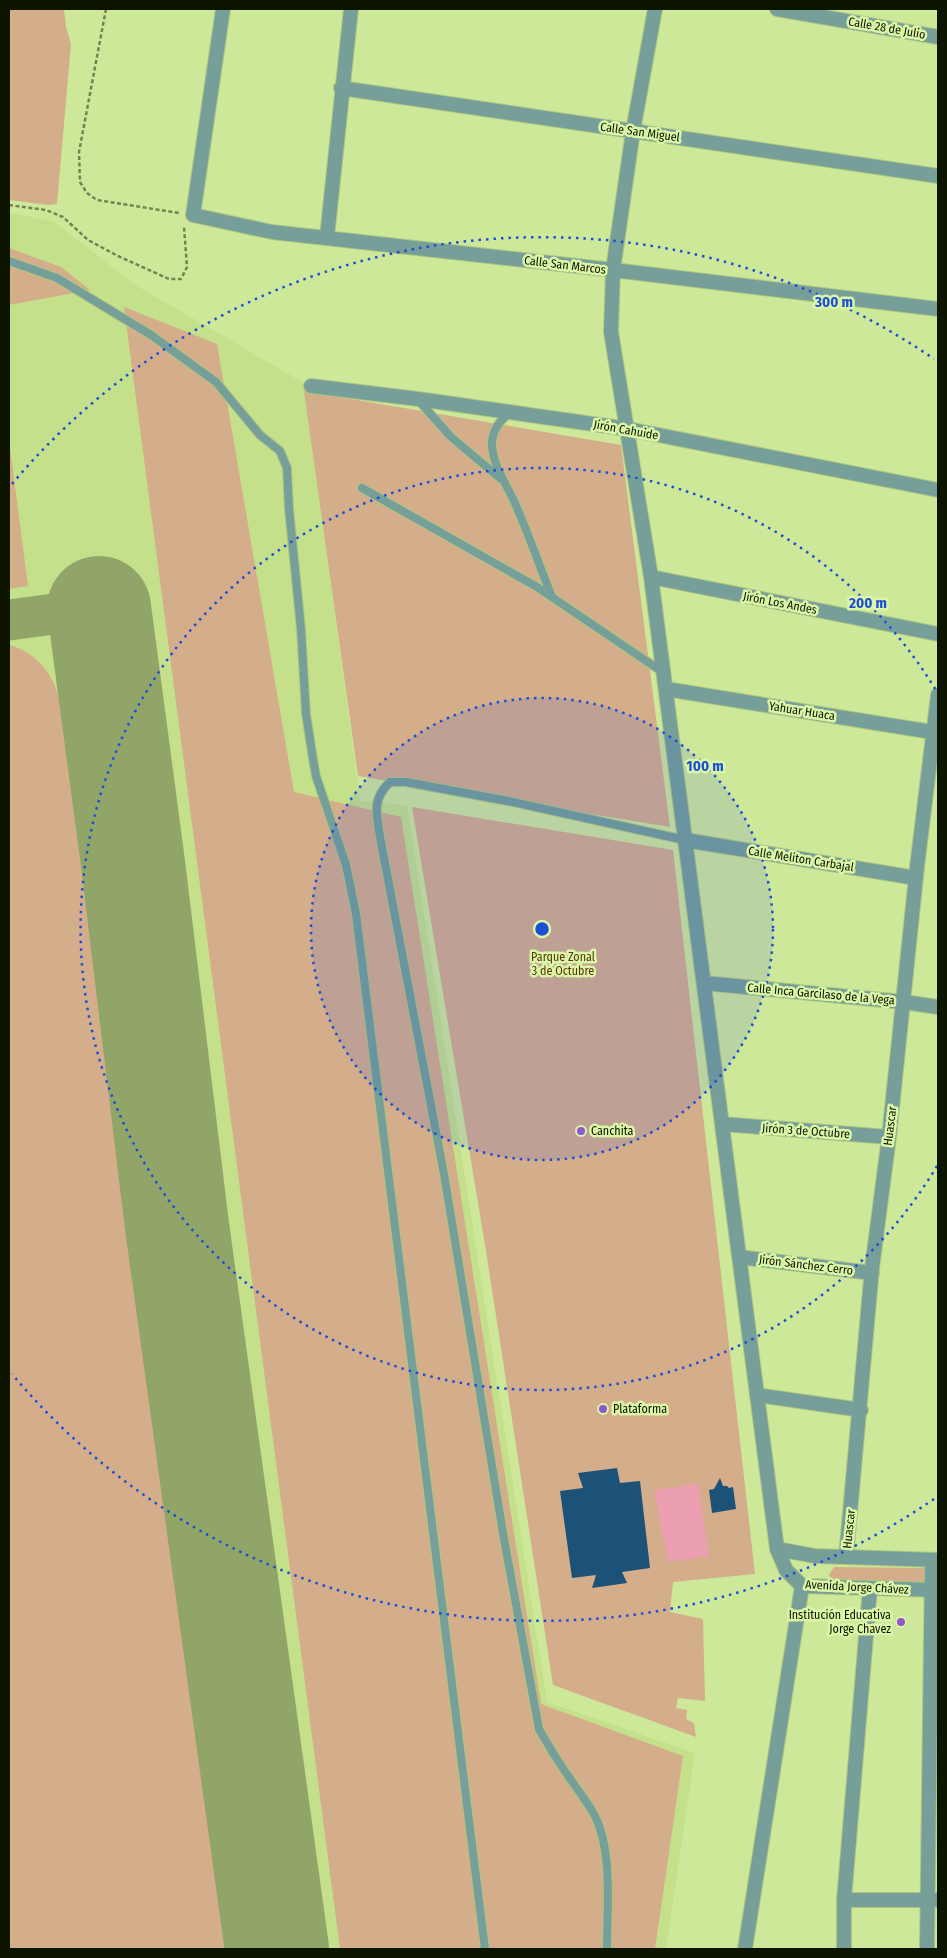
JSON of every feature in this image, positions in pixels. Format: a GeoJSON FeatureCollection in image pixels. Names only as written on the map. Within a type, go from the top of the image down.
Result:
{"type":"FeatureCollection","features":[{"type":"Feature","properties":{"kind":"street"},"geometry":{"type":"LineString","coordinates":[[188,214],[223,9]]}},
{"type":"Feature","properties":{"kind":"street"},"geometry":{"type":"LineString","coordinates":[[326,237],[351,9]]}},
{"type":"Feature","properties":{"kind":"street","name":"Avenida Jorge Chávez"},"geometry":{"type":"LineString","coordinates":[[655,9],[633,131],[613,270],[611,332],[651,577],[777,1549],[786,1570],[802,1586],[935,1590]]}},
{"type":"Feature","properties":{"kind":"street","name":"Calle 28 de Julio"},"geometry":{"type":"LineString","coordinates":[[777,9],[938,37]]}},
{"type":"Feature","properties":{"kind":"street","name":"Calle San Miguel"},"geometry":{"type":"LineString","coordinates":[[342,88],[938,176]]}},
{"type":"Feature","properties":{"kind":"street","name":"Calle San Marcos"},"geometry":{"type":"LineString","coordinates":[[188,214],[272,232],[938,309]]}},
{"type":"Feature","properties":{"kind":"street","name":"Jirón Cahuide"},"geometry":{"type":"LineString","coordinates":[[311,386],[418,399],[628,429],[938,490]]}},
{"type":"Feature","properties":{"kind":"street","name":"Jirón Los Andes"},"geometry":{"type":"LineString","coordinates":[[651,577],[938,634]]}},
{"type":"Feature","properties":{"kind":"street","name":"Yahuar Huaca"},"geometry":{"type":"LineString","coordinates":[[666,689],[935,732]]}},
{"type":"Feature","properties":{"kind":"street","name":"Huascar"},"geometry":{"type":"LineString","coordinates":[[846,1557],[861,1410],[872,1273],[938,695]]}},
{"type":"Feature","properties":{"kind":"street","name":"Calle Meliton Carbajal"},"geometry":{"type":"LineString","coordinates":[[685,840],[916,878]]}},
{"type":"Feature","properties":{"kind":"street","name":"Calle Inca Garcilaso de la Vega"},"geometry":{"type":"LineString","coordinates":[[704,982],[938,1007]]}},
{"type":"Feature","properties":{"kind":"street","name":"Jirón 3 de Octubre"},"geometry":{"type":"LineString","coordinates":[[722,1124],[889,1137]]}},
{"type":"Feature","properties":{"kind":"street","name":"Jirón Sánchez Cerro"},"geometry":{"type":"LineString","coordinates":[[739,1257],[872,1273]]}},
{"type":"Feature","properties":{"kind":"street"},"geometry":{"type":"LineString","coordinates":[[757,1395],[861,1410]]}},
{"type":"Feature","properties":{"kind":"street"},"geometry":{"type":"LineString","coordinates":[[777,1549],[815,1556],[935,1560],[932,1900],[926,1949]]}},
{"type":"Feature","properties":{"kind":"street"},"geometry":{"type":"LineString","coordinates":[[745,1949],[802,1586]]}},
{"type":"Feature","properties":{"kind":"street"},"geometry":{"type":"LineString","coordinates":[[844,1949],[844,1900],[870,1588]]}},
{"type":"Feature","properties":{"kind":"street"},"geometry":{"type":"LineString","coordinates":[[844,1900],[932,1900]]}},
{"type":"Feature","properties":{"kind":"lane"},"geometry":{"type":"LineString","coordinates":[[9,261],[32,268],[65,282],[151,335],[216,382],[260,435],[280,451],[287,468],[289,509],[301,629],[306,714],[316,776],[346,865],[356,914],[485,1949]]}},
{"type":"Feature","properties":{"kind":"lane"},"geometry":{"type":"LineString","coordinates":[[418,399],[451,437],[502,480]]}},
{"type":"Feature","properties":{"kind":"lane"},"geometry":{"type":"LineString","coordinates":[[510,412],[499,422],[493,435],[492,446],[502,480],[513,500],[552,597]]}},
{"type":"Feature","properties":{"kind":"lane"},"geometry":{"type":"LineString","coordinates":[[362,488],[552,597],[664,673]]}},
{"type":"Feature","properties":{"kind":"lane"},"geometry":{"type":"LineString","coordinates":[[607,1949],[606,1872],[600,1829],[595,1815],[550,1751],[539,1729],[504,1539],[444,1174],[380,837],[377,804],[381,790],[390,782],[406,782],[508,801],[685,840]]}},
{"type":"Feature","properties":{"kind":"path"},"geometry":{"type":"LineString","coordinates":[[9,205],[46,210],[63,217],[88,240],[169,279],[181,279],[187,267],[188,214],[97,200],[87,193],[80,182],[80,152],[106,9]]}},
{"type":"Feature","properties":{"kind":"shaded area"},"geometry":{"type":"Polygon","coordinates":[[[9,213],[53,221],[137,286],[304,383],[360,801],[407,805],[547,1702],[695,1753],[666,1949],[9,1949],[9,213]]]}},
{"type":"Feature","properties":{"kind":"shaded area"},"geometry":{"type":"Polygon","coordinates":[[[698,1484],[709,1556],[668,1562],[654,1490],[698,1484]]]}},
{"type":"Feature","properties":{"kind":"green space"},"geometry":{"type":"Polygon","coordinates":[[[9,9],[64,9],[66,27],[71,44],[57,204],[48,205],[9,200],[9,9]]]}},
{"type":"Feature","properties":{"kind":"green space"},"geometry":{"type":"Polygon","coordinates":[[[9,248],[61,267],[90,290],[9,305],[9,248]]]}},
{"type":"Feature","properties":{"kind":"green space"},"geometry":{"type":"Polygon","coordinates":[[[124,307],[217,344],[294,792],[401,817],[541,1704],[683,1756],[655,1949],[340,1949],[124,307]]]}},
{"type":"Feature","properties":{"kind":"green space"},"geometry":{"type":"Polygon","coordinates":[[[304,391],[621,445],[670,827],[358,776],[304,391]]]}},
{"type":"Feature","properties":{"kind":"green space"},"geometry":{"type":"Polygon","coordinates":[[[9,440],[28,586],[9,589],[9,440]]]}},
{"type":"Feature","properties":{"kind":"green space"},"geometry":{"type":"Polygon","coordinates":[[[9,645],[27,652],[42,665],[53,681],[59,700],[114,1120],[228,1949],[9,1949],[9,645]]]}},
{"type":"Feature","properties":{"kind":"green space","name":"Parque Zonal 3 de Octubre"},"geometry":{"type":"Polygon","coordinates":[[[412,807],[673,850],[755,1574],[673,1582],[670,1612],[703,1619],[705,1701],[678,1698],[676,1708],[687,1710],[686,1719],[694,1723],[696,1737],[553,1685],[486,1251],[412,807]]]}},
{"type":"Feature","properties":{"kind":"green space"},"geometry":{"type":"Polygon","coordinates":[[[834,1567],[925,1568],[927,1578],[923,1585],[833,1581],[829,1575],[834,1567]]]}},
{"type":"Feature","properties":{"kind":"building"},"geometry":{"type":"Polygon","coordinates":[[[617,1468],[620,1483],[640,1481],[650,1568],[622,1572],[627,1583],[592,1588],[596,1575],[572,1578],[560,1491],[583,1488],[578,1473],[617,1468]]]}},
{"type":"Feature","properties":{"kind":"building"},"geometry":{"type":"Polygon","coordinates":[[[720,1478],[723,1486],[733,1487],[736,1509],[712,1513],[709,1490],[714,1489],[720,1478]]]}},
{"type":"Feature","properties":{"kind":"taxiway"},"geometry":{"type":"LineString","coordinates":[[9,620],[99,608]]}},
{"type":"Feature","properties":{"kind":"runway"},"geometry":{"type":"LineString","coordinates":[[99,608],[133,864],[177,1226],[277,1949]]}},
{"type":"Feature","properties":{"kind":"place","name":"Canchita"},"geometry":{"type":"Point","coordinates":[581,1131]}},
{"type":"Feature","properties":{"kind":"place","name":"Plataforma"},"geometry":{"type":"Point","coordinates":[603,1409]}},
{"type":"Feature","properties":{"kind":"place","name":"Institución Educativa Jorge Chavez"},"geometry":{"type":"Point","coordinates":[901,1622]}}]}
